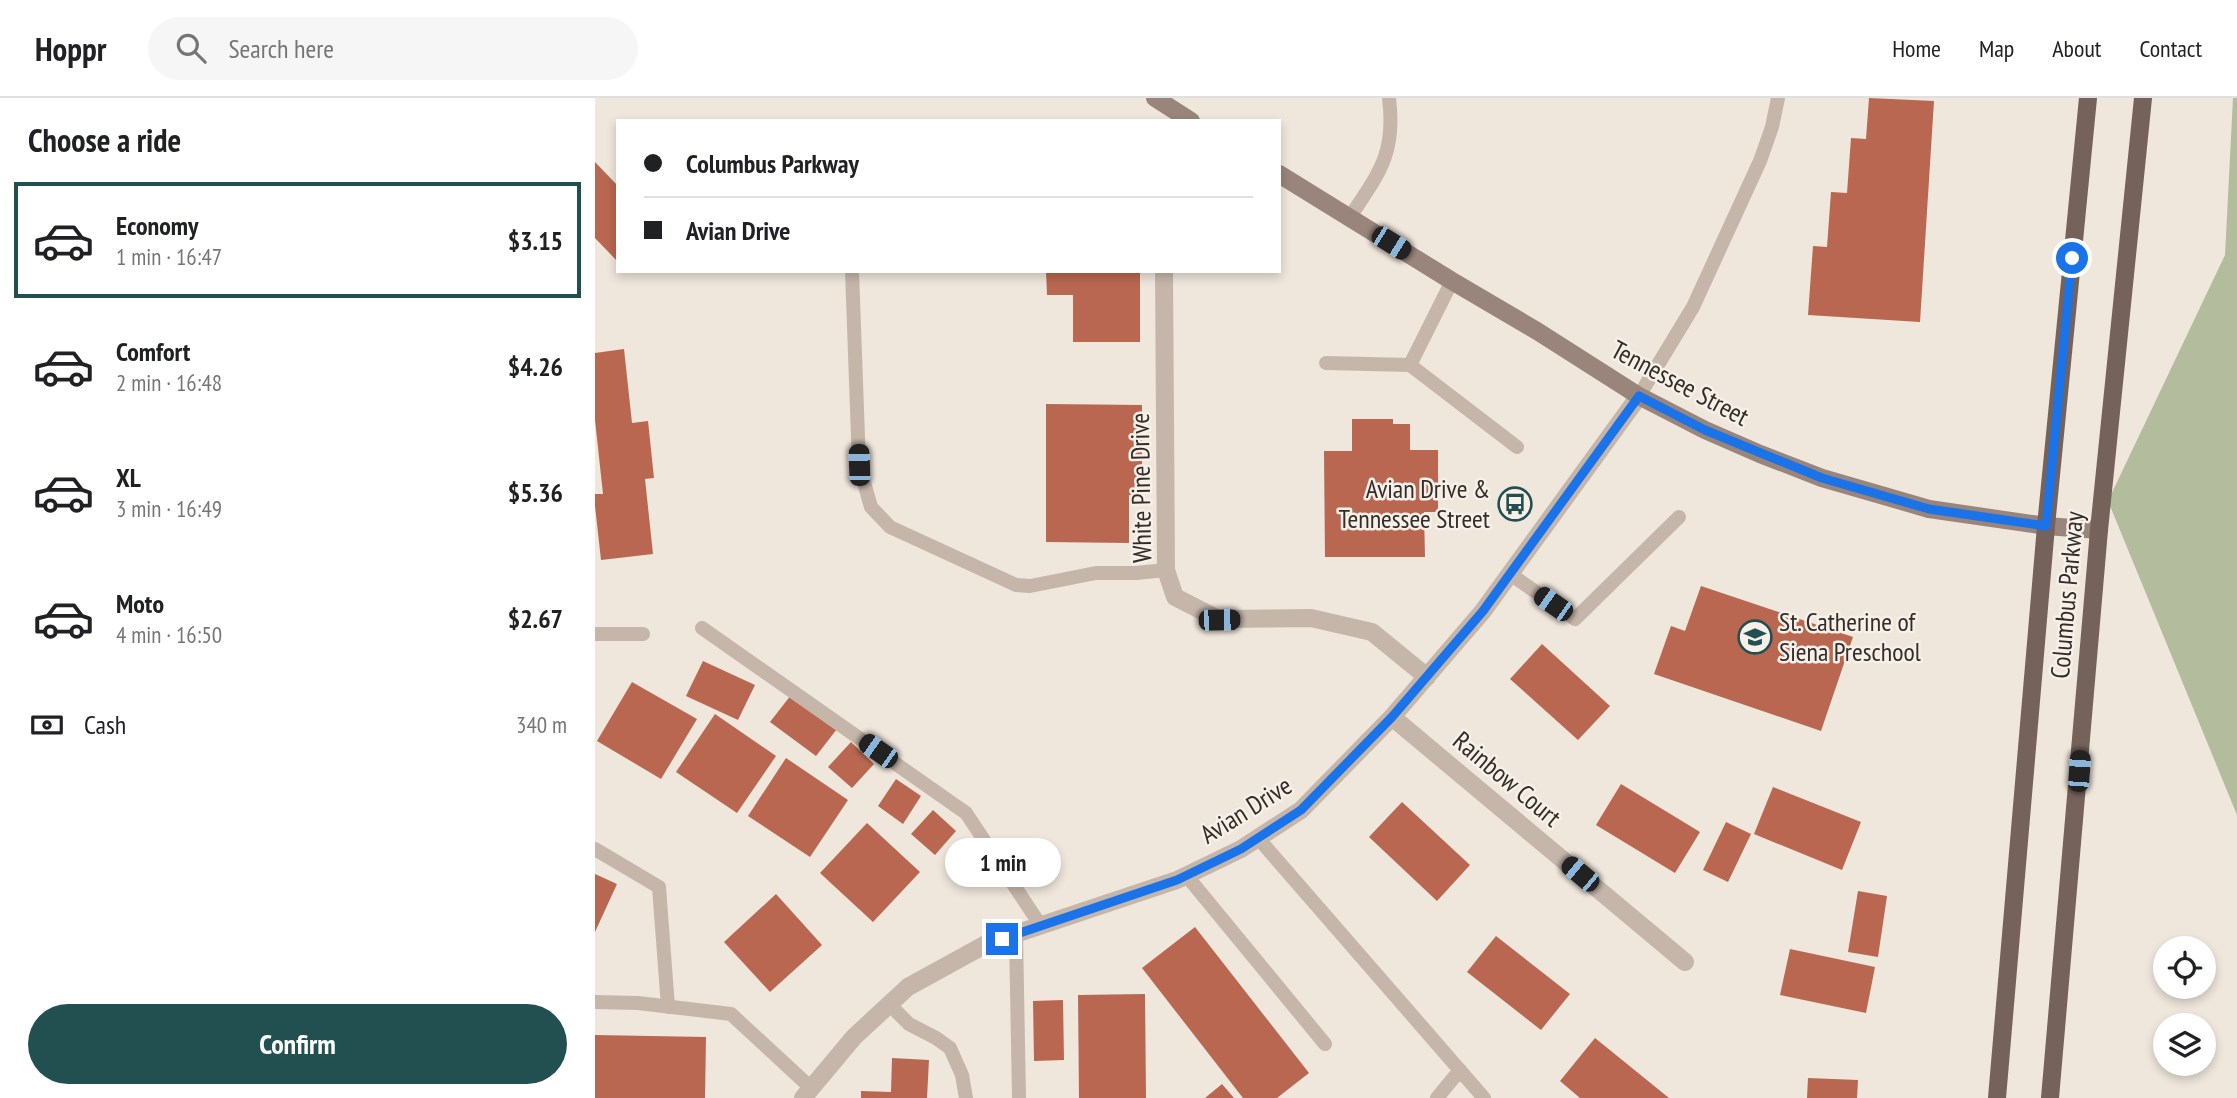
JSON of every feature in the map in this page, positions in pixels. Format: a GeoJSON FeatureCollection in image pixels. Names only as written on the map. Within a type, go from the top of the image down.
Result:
{"type":"FeatureCollection","features":[{"type":"Feature","properties":{"kind":"main road"},"geometry":{"type":"LineString","coordinates":[[1155,98],[1188,119]]}},
{"type":"Feature","properties":{"kind":"main road","name":"Columbus Parkway"},"geometry":{"type":"LineString","coordinates":[[1997,1098],[2046,526],[2088,98]]}},
{"type":"Feature","properties":{"kind":"main road","name":"Columbus Parkway"},"geometry":{"type":"LineString","coordinates":[[2050,1098],[2099,530],[2143,98]]}},
{"type":"Feature","properties":{"kind":"main road","name":"Tennessee Street"},"geometry":{"type":"LineString","coordinates":[[1281,175],[1639,396],[1705,430],[1822,478],[1929,509],[2046,526],[2099,530]]}},
{"type":"Feature","properties":{"kind":"street","name":"White Pine Drive"},"geometry":{"type":"LineString","coordinates":[[1164,273],[1166,569],[1175,597],[1219,620],[1311,618],[1372,632],[1427,677]]}},
{"type":"Feature","properties":{"kind":"street","name":"Avian Drive"},"geometry":{"type":"LineString","coordinates":[[807,1092],[854,1037],[908,987],[988,943],[1186,875],[1258,838],[1301,810],[1392,717],[1483,611],[1639,396]]}},
{"type":"Feature","properties":{"kind":"street","name":"Rainbow Court"},"geometry":{"type":"LineString","coordinates":[[1392,717],[1685,962]]}},
{"type":"Feature","properties":{"kind":"lane"},"geometry":{"type":"LineString","coordinates":[[1350,217],[1382,169],[1388,151],[1391,138],[1389,98]]}},
{"type":"Feature","properties":{"kind":"lane"},"geometry":{"type":"LineString","coordinates":[[1639,396],[1698,296],[1760,162],[1779,98]]}},
{"type":"Feature","properties":{"kind":"lane"},"geometry":{"type":"LineString","coordinates":[[852,273],[859,465],[871,507],[890,527],[1016,585],[1030,586],[1096,573],[1136,573],[1166,569]]}},
{"type":"Feature","properties":{"kind":"lane"},"geometry":{"type":"LineString","coordinates":[[1410,365],[1452,281]]}},
{"type":"Feature","properties":{"kind":"lane"},"geometry":{"type":"LineString","coordinates":[[1326,363],[1410,365],[1517,447]]}},
{"type":"Feature","properties":{"kind":"lane"},"geometry":{"type":"LineString","coordinates":[[1510,574],[1575,619],[1679,517]]}},
{"type":"Feature","properties":{"kind":"lane"},"geometry":{"type":"LineString","coordinates":[[702,628],[966,814],[1041,926]]}},
{"type":"Feature","properties":{"kind":"lane"},"geometry":{"type":"LineString","coordinates":[[595,634],[643,634]]}},
{"type":"Feature","properties":{"kind":"lane"},"geometry":{"type":"LineString","coordinates":[[1258,838],[1485,1098]]}},
{"type":"Feature","properties":{"kind":"lane"},"geometry":{"type":"LineString","coordinates":[[595,849],[659,887],[668,1007]]}},
{"type":"Feature","properties":{"kind":"lane"},"geometry":{"type":"LineString","coordinates":[[1186,875],[1325,1044]]}},
{"type":"Feature","properties":{"kind":"lane"},"geometry":{"type":"LineString","coordinates":[[1016,934],[1019,1098]]}},
{"type":"Feature","properties":{"kind":"lane"},"geometry":{"type":"LineString","coordinates":[[595,1002],[638,1003],[731,1014],[807,1092]]}},
{"type":"Feature","properties":{"kind":"lane"},"geometry":{"type":"LineString","coordinates":[[889,1004],[909,1024],[950,1048],[962,1075],[966,1098]]}},
{"type":"Feature","properties":{"kind":"lane"},"geometry":{"type":"LineString","coordinates":[[1437,1098],[1460,1070]]}},
{"type":"Feature","properties":{"kind":"green space"},"geometry":{"type":"Polygon","coordinates":[[[2233,98],[2237,98],[2237,815],[2108,501],[2225,255],[2233,98]]]}},
{"type":"Feature","properties":{"kind":"building"},"geometry":{"type":"Polygon","coordinates":[[[1869,98],[1934,101],[1920,322],[1808,315],[1813,246],[1827,247],[1831,192],[1847,193],[1851,138],[1866,139],[1869,98]]]}},
{"type":"Feature","properties":{"kind":"building"},"geometry":{"type":"Polygon","coordinates":[[[595,162],[616,184],[616,260],[595,238],[595,162]]]}},
{"type":"Feature","properties":{"kind":"building"},"geometry":{"type":"Polygon","coordinates":[[[1046,273],[1140,273],[1140,342],[1073,342],[1073,295],[1047,295],[1046,273]]]}},
{"type":"Feature","properties":{"kind":"building"},"geometry":{"type":"Polygon","coordinates":[[[624,349],[632,423],[648,421],[654,478],[645,479],[653,554],[601,560],[595,506],[595,494],[603,494],[595,420],[595,353],[624,349]]]}},
{"type":"Feature","properties":{"kind":"building"},"geometry":{"type":"Polygon","coordinates":[[[1046,404],[1142,405],[1142,495],[1129,495],[1129,543],[1046,542],[1046,404]]]}},
{"type":"Feature","properties":{"kind":"building"},"geometry":{"type":"Polygon","coordinates":[[[1352,419],[1393,419],[1393,424],[1410,424],[1410,450],[1438,450],[1438,512],[1424,512],[1425,557],[1325,557],[1324,451],[1352,451],[1352,419]]]}},
{"type":"Feature","properties":{"kind":"building"},"geometry":{"type":"Polygon","coordinates":[[[1701,586],[1853,637],[1821,731],[1654,674],[1671,626],[1685,631],[1701,586]]]}},
{"type":"Feature","properties":{"kind":"building"},"geometry":{"type":"Polygon","coordinates":[[[1542,644],[1610,706],[1578,740],[1510,679],[1542,644]]]}},
{"type":"Feature","properties":{"kind":"building"},"geometry":{"type":"Polygon","coordinates":[[[703,661],[755,685],[738,720],[686,696],[703,661]]]}},
{"type":"Feature","properties":{"kind":"building"},"geometry":{"type":"Polygon","coordinates":[[[632,682],[697,719],[661,779],[597,741],[632,682]]]}},
{"type":"Feature","properties":{"kind":"building"},"geometry":{"type":"Polygon","coordinates":[[[791,695],[837,729],[816,756],[770,722],[791,695]]]}},
{"type":"Feature","properties":{"kind":"building"},"geometry":{"type":"Polygon","coordinates":[[[715,714],[776,756],[737,813],[676,772],[715,714]]]}},
{"type":"Feature","properties":{"kind":"building"},"geometry":{"type":"Polygon","coordinates":[[[851,742],[874,764],[852,788],[828,767],[851,742]]]}},
{"type":"Feature","properties":{"kind":"building"},"geometry":{"type":"Polygon","coordinates":[[[786,758],[848,800],[810,857],[748,816],[786,758]]]}},
{"type":"Feature","properties":{"kind":"building"},"geometry":{"type":"Polygon","coordinates":[[[896,779],[921,796],[903,824],[878,806],[896,779]]]}},
{"type":"Feature","properties":{"kind":"building"},"geometry":{"type":"Polygon","coordinates":[[[1621,784],[1700,832],[1675,873],[1596,825],[1621,784]]]}},
{"type":"Feature","properties":{"kind":"building"},"geometry":{"type":"Polygon","coordinates":[[[1773,787],[1861,822],[1842,870],[1754,834],[1773,787]]]}},
{"type":"Feature","properties":{"kind":"building"},"geometry":{"type":"Polygon","coordinates":[[[1402,802],[1470,865],[1437,901],[1369,837],[1402,802]]]}},
{"type":"Feature","properties":{"kind":"building"},"geometry":{"type":"Polygon","coordinates":[[[933,810],[956,831],[935,855],[911,834],[933,810]]]}},
{"type":"Feature","properties":{"kind":"building"},"geometry":{"type":"Polygon","coordinates":[[[1726,822],[1751,834],[1728,882],[1703,870],[1726,822]]]}},
{"type":"Feature","properties":{"kind":"building"},"geometry":{"type":"Polygon","coordinates":[[[867,823],[920,872],[873,922],[820,873],[867,823]]]}},
{"type":"Feature","properties":{"kind":"building"},"geometry":{"type":"Polygon","coordinates":[[[595,874],[617,884],[595,932],[595,874]]]}},
{"type":"Feature","properties":{"kind":"building"},"geometry":{"type":"Polygon","coordinates":[[[1858,891],[1887,896],[1878,957],[1848,952],[1858,891]]]}},
{"type":"Feature","properties":{"kind":"building"},"geometry":{"type":"Polygon","coordinates":[[[776,894],[822,945],[770,992],[724,942],[776,894]]]}},
{"type":"Feature","properties":{"kind":"building"},"geometry":{"type":"Polygon","coordinates":[[[1195,927],[1309,1073],[1277,1098],[1243,1098],[1142,968],[1195,927]]]}},
{"type":"Feature","properties":{"kind":"building"},"geometry":{"type":"Polygon","coordinates":[[[1496,936],[1570,994],[1541,1030],[1467,972],[1496,936]]]}},
{"type":"Feature","properties":{"kind":"building"},"geometry":{"type":"Polygon","coordinates":[[[1790,949],[1875,967],[1866,1013],[1780,995],[1790,949]]]}},
{"type":"Feature","properties":{"kind":"building"},"geometry":{"type":"Polygon","coordinates":[[[1145,994],[1146,1098],[1079,1098],[1078,995],[1145,994]]]}},
{"type":"Feature","properties":{"kind":"building"},"geometry":{"type":"Polygon","coordinates":[[[1063,1000],[1064,1060],[1034,1061],[1033,1001],[1063,1000]]]}},
{"type":"Feature","properties":{"kind":"building"},"geometry":{"type":"Polygon","coordinates":[[[595,1035],[706,1037],[705,1098],[595,1098],[595,1035]]]}},
{"type":"Feature","properties":{"kind":"building"},"geometry":{"type":"Polygon","coordinates":[[[1595,1038],[1669,1098],[1580,1098],[1560,1081],[1595,1038]]]}},
{"type":"Feature","properties":{"kind":"building"},"geometry":{"type":"Polygon","coordinates":[[[892,1058],[929,1060],[927,1098],[861,1098],[861,1091],[891,1092],[892,1058]]]}},
{"type":"Feature","properties":{"kind":"building"},"geometry":{"type":"Polygon","coordinates":[[[1808,1078],[1858,1080],[1857,1098],[1807,1098],[1808,1078]]]}},
{"type":"Feature","properties":{"kind":"building"},"geometry":{"type":"Polygon","coordinates":[[[1222,1084],[1234,1098],[1205,1098],[1222,1084]]]}},
{"type":"Feature","properties":{"kind":"place","name":"Avian Drive & Tennessee Street"},"geometry":{"type":"Point","coordinates":[1515,504]}},
{"type":"Feature","properties":{"kind":"place","name":"St. Catherine of Siena Preschool"},"geometry":{"type":"Point","coordinates":[1755,637]}},
{"type":"Feature","properties":{"kind":"route"},"geometry":{"type":"LineString","coordinates":[[1002,939],[1177,880],[1241,849],[1301,810],[1392,717],[1483,611],[1639,396],[1705,430],[1822,478],[1929,509],[2046,526],[2072,258]]}}]}
